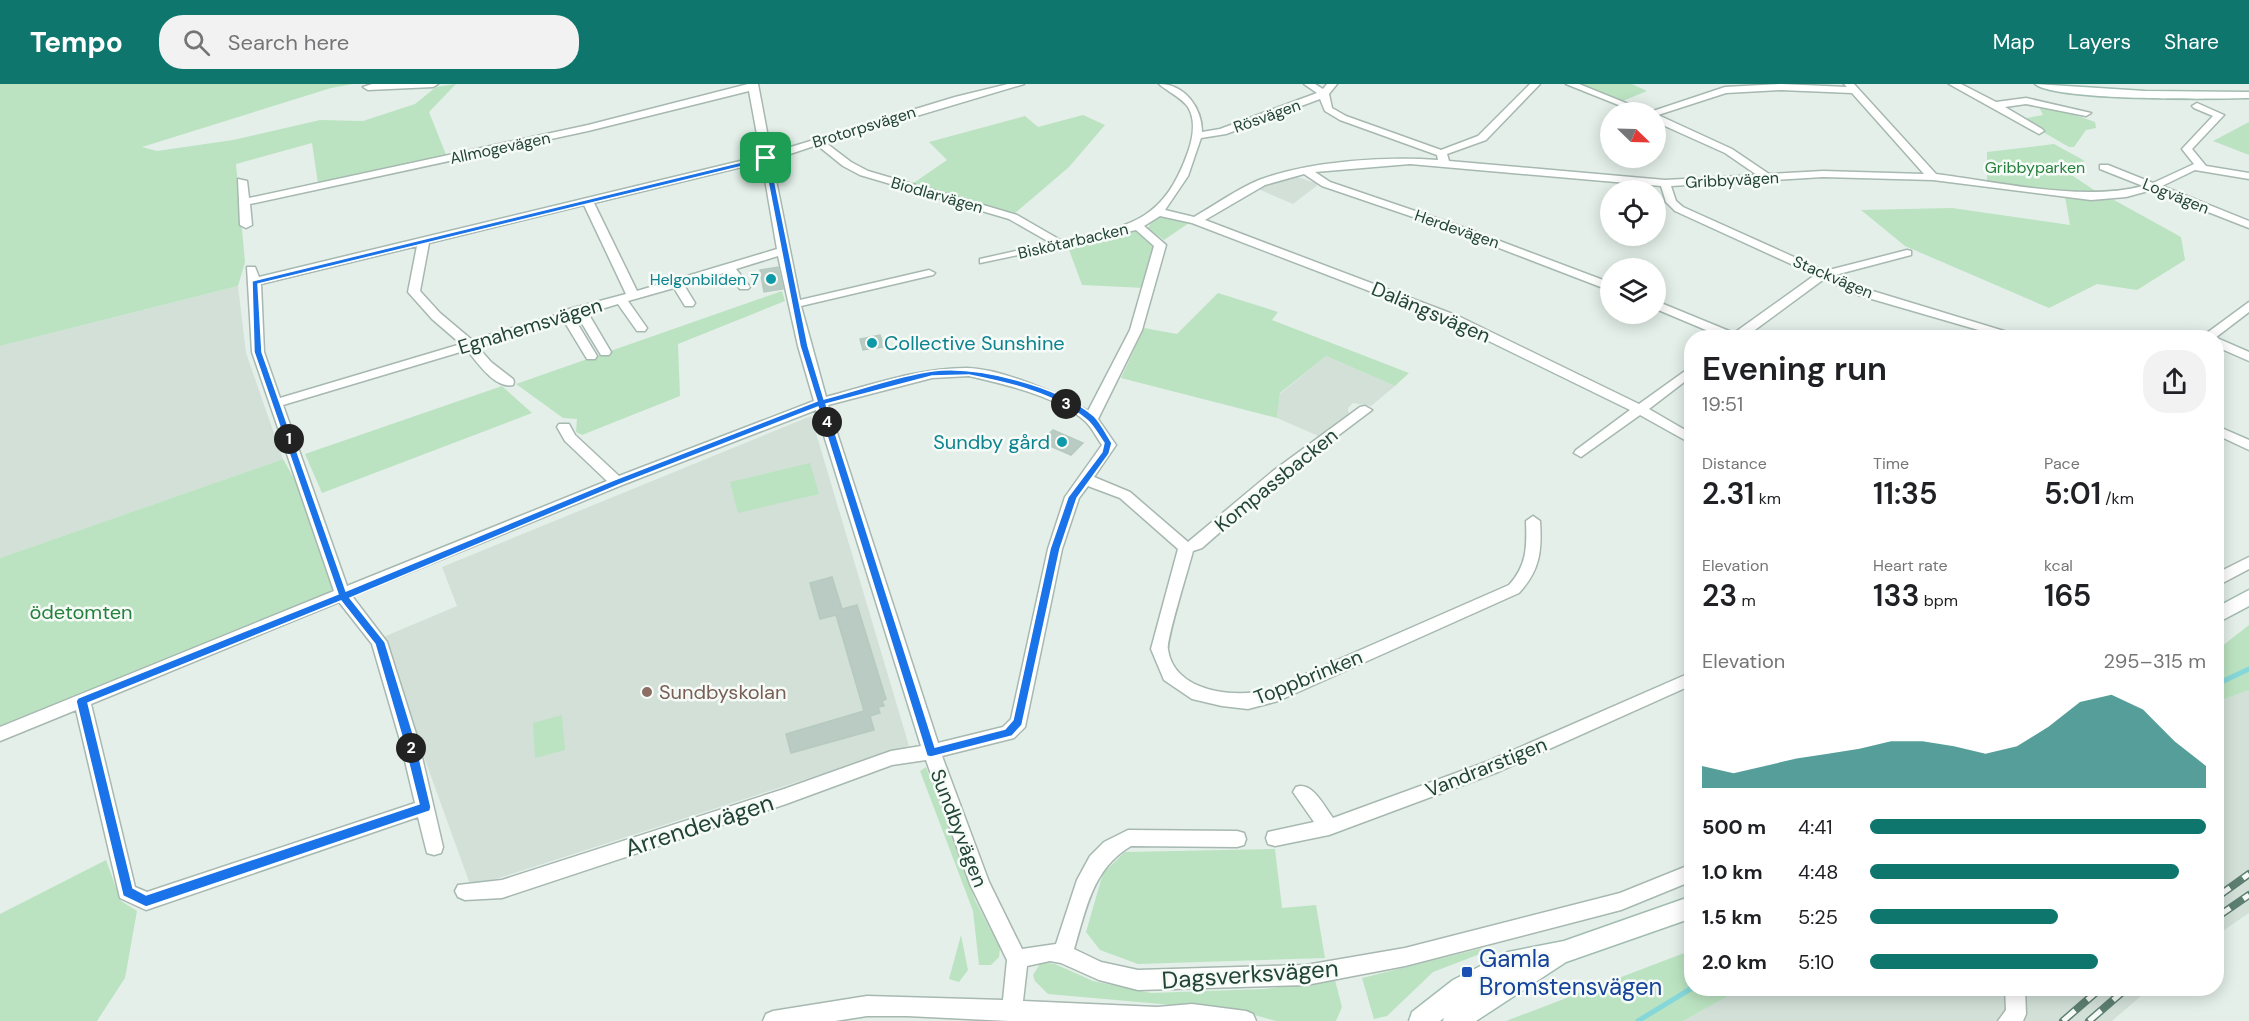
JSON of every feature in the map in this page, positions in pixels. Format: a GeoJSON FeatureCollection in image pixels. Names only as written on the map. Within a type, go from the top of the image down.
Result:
{"type":"FeatureCollection","features":[{"type":"Feature","properties":{"kind":"street"},"geometry":{"type":"LineString","coordinates":[[368,87],[421,87],[433,84]]}},
{"type":"Feature","properties":{"kind":"street","name":"Brotorpsvägen"},"geometry":{"type":"LineString","coordinates":[[277,403],[258,352],[253,276],[423,243],[766,158],[958,99],[1019,84]]}},
{"type":"Feature","properties":{"kind":"street"},"geometry":{"type":"LineString","coordinates":[[1158,212],[1170,198],[1193,156],[1198,124],[1192,108],[1164,84]]}},
{"type":"Feature","properties":{"kind":"street"},"geometry":{"type":"LineString","coordinates":[[1309,84],[1324,94],[1328,109],[1343,118],[1442,157],[1482,138],[1535,84]]}},
{"type":"Feature","properties":{"kind":"street","name":"Rösvägen"},"geometry":{"type":"LineString","coordinates":[[1196,136],[1222,132],[1324,94],[1332,84]]}},
{"type":"Feature","properties":{"kind":"street"},"geometry":{"type":"LineString","coordinates":[[1571,84],[1617,102]]}},
{"type":"Feature","properties":{"kind":"street"},"geometry":{"type":"LineString","coordinates":[[1709,84],[1725,90]]}},
{"type":"Feature","properties":{"kind":"street"},"geometry":{"type":"LineString","coordinates":[[1954,84],[2039,131]]}},
{"type":"Feature","properties":{"kind":"street"},"geometry":{"type":"LineString","coordinates":[[2044,84],[2081,92],[2154,97],[2249,95]]}},
{"type":"Feature","properties":{"kind":"street","name":"Sundbyvägen"},"geometry":{"type":"LineString","coordinates":[[753,86],[783,251],[804,346],[931,752],[980,884],[1017,959],[1016,988],[1011,1012]]}},
{"type":"Feature","properties":{"kind":"street","name":"Allmogevägen"},"geometry":{"type":"LineString","coordinates":[[245,202],[588,128],[753,86]]}},
{"type":"Feature","properties":{"kind":"street"},"geometry":{"type":"LineString","coordinates":[[1666,110],[1725,90],[1852,87],[1933,177]]}},
{"type":"Feature","properties":{"kind":"street"},"geometry":{"type":"LineString","coordinates":[[1995,105],[2026,100],[2086,113]]}},
{"type":"Feature","properties":{"kind":"street"},"geometry":{"type":"LineString","coordinates":[[2197,106],[2220,115],[2187,149],[2202,168]]}},
{"type":"Feature","properties":{"kind":"street"},"geometry":{"type":"LineString","coordinates":[[1666,122],[1748,160],[1768,178]]}},
{"type":"Feature","properties":{"kind":"street","name":"Biodlarvägen"},"geometry":{"type":"LineString","coordinates":[[818,141],[847,164],[864,173],[1013,217],[1060,244]]}},
{"type":"Feature","properties":{"kind":"street","name":"Gribbyvägen"},"geometry":{"type":"LineString","coordinates":[[1196,222],[1261,183],[1305,170],[1442,157],[1639,180]]}},
{"type":"Feature","properties":{"kind":"street","name":"Logvägen"},"geometry":{"type":"LineString","coordinates":[[2104,167],[2249,225]]}},
{"type":"Feature","properties":{"kind":"street","name":"Gribbyvägen"},"geometry":{"type":"LineString","coordinates":[[1666,183],[1823,174],[1933,177],[2091,197],[2126,194],[2152,187],[2194,167],[2249,176]]}},
{"type":"Feature","properties":{"kind":"street","name":"Herdevägen"},"geometry":{"type":"LineString","coordinates":[[1305,170],[1326,184],[1474,235],[1600,283]]}},
{"type":"Feature","properties":{"kind":"street"},"geometry":{"type":"LineString","coordinates":[[242,181],[246,225]]}},
{"type":"Feature","properties":{"kind":"street","name":"Stackvägen"},"geometry":{"type":"LineString","coordinates":[[1666,186],[1671,202],[1679,209],[1763,245],[1822,275],[1862,291],[1994,330]]}},
{"type":"Feature","properties":{"kind":"street"},"geometry":{"type":"LineString","coordinates":[[588,202],[641,328]]}},
{"type":"Feature","properties":{"kind":"street","name":"Dalängsvägen"},"geometry":{"type":"LineString","coordinates":[[1158,212],[1196,222],[1454,319],[1639,410],[1684,435]]}},
{"type":"Feature","properties":{"kind":"street","name":"Biskötarbacken"},"geometry":{"type":"LineString","coordinates":[[984,261],[1138,225],[1158,212]]}},
{"type":"Feature","properties":{"kind":"street"},"geometry":{"type":"LineString","coordinates":[[0,734],[343,596],[617,482],[821,403],[932,374],[969,372],[1023,385],[1060,400],[1091,419],[1136,330],[1160,245],[1138,225]]}},
{"type":"Feature","properties":{"kind":"street"},"geometry":{"type":"LineString","coordinates":[[423,243],[414,292],[436,316],[469,344],[486,365],[508,382]]}},
{"type":"Feature","properties":{"kind":"street","name":"Egnahemsvägen"},"geometry":{"type":"LineString","coordinates":[[277,403],[566,314],[783,251]]}},
{"type":"Feature","properties":{"kind":"street"},"geometry":{"type":"LineString","coordinates":[[1746,330],[1822,275],[1907,253]]}},
{"type":"Feature","properties":{"kind":"street"},"geometry":{"type":"LineString","coordinates":[[729,267],[744,287]]}},
{"type":"Feature","properties":{"kind":"street"},"geometry":{"type":"LineString","coordinates":[[796,304],[929,273]]}},
{"type":"Feature","properties":{"kind":"street"},"geometry":{"type":"LineString","coordinates":[[675,282],[689,303]]}},
{"type":"Feature","properties":{"kind":"street"},"geometry":{"type":"LineString","coordinates":[[2216,330],[2249,306]]}},
{"type":"Feature","properties":{"kind":"street"},"geometry":{"type":"LineString","coordinates":[[1666,309],[1718,330]]}},
{"type":"Feature","properties":{"kind":"street"},"geometry":{"type":"LineString","coordinates":[[580,310],[605,352]]}},
{"type":"Feature","properties":{"kind":"street"},"geometry":{"type":"LineString","coordinates":[[566,314],[591,356]]}},
{"type":"Feature","properties":{"kind":"street"},"geometry":{"type":"LineString","coordinates":[[2224,345],[2249,357]]}},
{"type":"Feature","properties":{"kind":"street"},"geometry":{"type":"LineString","coordinates":[[1581,453],[1684,376]]}},
{"type":"Feature","properties":{"kind":"street"},"geometry":{"type":"LineString","coordinates":[[277,403],[343,596],[379,642],[409,740],[434,847]]}},
{"type":"Feature","properties":{"kind":"street","name":"Kompassbacken"},"geometry":{"type":"LineString","coordinates":[[1186,548],[1197,544],[1278,474],[1365,410]]}},
{"type":"Feature","properties":{"kind":"street","name":"Arrendevägen"},"geometry":{"type":"LineString","coordinates":[[465,891],[502,889],[786,796],[891,758],[931,752],[1008,733],[1018,722],[1055,549],[1072,497],[1097,466],[1109,446],[1091,419]]}},
{"type":"Feature","properties":{"kind":"street"},"geometry":{"type":"LineString","coordinates":[[564,427],[570,438],[617,482]]}},
{"type":"Feature","properties":{"kind":"street"},"geometry":{"type":"LineString","coordinates":[[2224,434],[2249,446]]}},
{"type":"Feature","properties":{"kind":"street"},"geometry":{"type":"LineString","coordinates":[[1085,479],[1125,495],[1186,548]]}},
{"type":"Feature","properties":{"kind":"street","name":"Toppbrinken"},"geometry":{"type":"LineString","coordinates":[[1186,548],[1159,649],[1163,662],[1170,675],[1198,694],[1248,702],[1272,696],[1514,589],[1530,573],[1534,547],[1533,521]]}},
{"type":"Feature","properties":{"kind":"street"},"geometry":{"type":"LineString","coordinates":[[2224,574],[2249,562]]}},
{"type":"Feature","properties":{"kind":"street"},"geometry":{"type":"LineString","coordinates":[[2224,612],[2249,597]]}},
{"type":"Feature","properties":{"kind":"street","name":"Vandrarstigen"},"geometry":{"type":"LineString","coordinates":[[1275,838],[1329,827],[1492,767],[1684,682]]}},
{"type":"Feature","properties":{"kind":"street"},"geometry":{"type":"LineString","coordinates":[[82,701],[128,892],[146,901],[426,807]]}},
{"type":"Feature","properties":{"kind":"street"},"geometry":{"type":"LineString","coordinates":[[1302,792],[1329,827]]}},
{"type":"Feature","properties":{"kind":"street"},"geometry":{"type":"LineString","coordinates":[[1063,954],[1084,886],[1097,862],[1111,848],[1128,838],[1237,839]]}},
{"type":"Feature","properties":{"kind":"street","name":"Dagsverksvägen"},"geometry":{"type":"LineString","coordinates":[[1017,959],[1050,952],[1063,954],[1099,971],[1138,980],[1306,975],[1405,957],[1610,904],[1684,875]]}},
{"type":"Feature","properties":{"kind":"street"},"geometry":{"type":"LineString","coordinates":[[1420,1021],[1462,988],[1516,960],[1564,952],[1684,910]]}},
{"type":"Feature","properties":{"kind":"street"},"geometry":{"type":"LineString","coordinates":[[1455,1021],[1492,995],[1564,952]]}},
{"type":"Feature","properties":{"kind":"street"},"geometry":{"type":"LineString","coordinates":[[2008,1021],[2016,1014],[2015,996]]}},
{"type":"Feature","properties":{"kind":"street"},"geometry":{"type":"LineString","coordinates":[[773,1021],[867,1006],[1165,1019],[1192,1014],[1246,1021]]}},
{"type":"Feature","properties":{"kind":"shaded area"},"geometry":{"type":"Polygon","coordinates":[[[1294,176],[1319,184],[1293,204],[1258,189],[1294,176]]]}},
{"type":"Feature","properties":{"kind":"shaded area"},"geometry":{"type":"Polygon","coordinates":[[[238,286],[246,353],[283,459],[0,558],[0,346],[238,286]]]}},
{"type":"Feature","properties":{"kind":"shaded area"},"geometry":{"type":"Polygon","coordinates":[[[1326,356],[1395,386],[1371,406],[1353,403],[1348,408],[1349,418],[1323,438],[1277,418],[1280,394],[1326,356]]]}},
{"type":"Feature","properties":{"kind":"shaded area","name":"Sundbyskolan"},"geometry":{"type":"Polygon","coordinates":[[[811,416],[909,746],[471,887],[381,638],[457,606],[442,567],[811,416]]]}},
{"type":"Feature","properties":{"kind":"shaded area"},"geometry":{"type":"Polygon","coordinates":[[[2249,690],[2249,913],[2224,930],[2224,699],[2249,690]]]}},
{"type":"Feature","properties":{"kind":"shaded area"},"geometry":{"type":"Polygon","coordinates":[[[1728,996],[2141,996],[2112,1021],[1683,1021],[1728,996]]]}},
{"type":"Feature","properties":{"kind":"green space"},"geometry":{"type":"Polygon","coordinates":[[[0,84],[353,84],[331,88],[142,147],[157,151],[233,140],[320,120],[363,121],[415,104],[436,87],[456,84],[429,112],[447,157],[318,184],[312,143],[236,164],[245,262],[238,286],[0,346],[0,84]]]}},
{"type":"Feature","properties":{"kind":"green space"},"geometry":{"type":"Polygon","coordinates":[[[1576,84],[1632,84],[1647,91],[1620,102],[1576,84]]]}},
{"type":"Feature","properties":{"kind":"green space"},"geometry":{"type":"Polygon","coordinates":[[[2039,107],[2061,110],[2095,122],[2096,128],[2086,130],[2074,147],[2069,147],[2021,119],[2043,115],[2039,107]]]}},
{"type":"Feature","properties":{"kind":"green space"},"geometry":{"type":"Polygon","coordinates":[[[1083,115],[1105,125],[1069,167],[1014,214],[912,184],[947,160],[929,142],[1025,116],[1038,127],[1083,115]]]}},
{"type":"Feature","properties":{"kind":"green space"},"geometry":{"type":"Polygon","coordinates":[[[2249,122],[2249,155],[2213,141],[2249,122]]]}},
{"type":"Feature","properties":{"kind":"green space","name":"Gribbyparken"},"geometry":{"type":"Polygon","coordinates":[[[2054,144],[2085,161],[2058,166],[2100,194],[2073,193],[1987,181],[1987,152],[2054,144]]]}},
{"type":"Feature","properties":{"kind":"green space"},"geometry":{"type":"Polygon","coordinates":[[[2065,197],[2114,200],[2181,237],[2185,260],[2137,290],[2097,284],[2049,308],[1905,246],[1861,210],[1952,208],[2070,225],[2065,197]]]}},
{"type":"Feature","properties":{"kind":"green space"},"geometry":{"type":"Polygon","coordinates":[[[1161,216],[1189,223],[1164,240],[1148,228],[1153,219],[1161,216]]]}},
{"type":"Feature","properties":{"kind":"green space"},"geometry":{"type":"Polygon","coordinates":[[[1139,230],[1154,246],[1145,288],[1082,285],[1068,247],[1139,230]]]}},
{"type":"Feature","properties":{"kind":"green space"},"geometry":{"type":"Polygon","coordinates":[[[782,291],[785,301],[678,344],[680,396],[582,435],[576,432],[577,419],[563,418],[516,384],[782,291]]]}},
{"type":"Feature","properties":{"kind":"green space"},"geometry":{"type":"Polygon","coordinates":[[[1218,293],[1278,312],[1272,320],[1409,373],[1395,386],[1326,356],[1280,393],[1277,418],[1121,378],[1144,328],[1177,334],[1218,293]]]}},
{"type":"Feature","properties":{"kind":"green space"},"geometry":{"type":"Polygon","coordinates":[[[502,386],[532,413],[322,493],[305,454],[502,386]]]}},
{"type":"Feature","properties":{"kind":"green space","name":"ödetomten"},"geometry":{"type":"Polygon","coordinates":[[[283,459],[317,519],[341,589],[0,728],[0,558],[283,459]]]}},
{"type":"Feature","properties":{"kind":"green space"},"geometry":{"type":"Polygon","coordinates":[[[810,463],[819,494],[738,513],[730,482],[810,463]]]}},
{"type":"Feature","properties":{"kind":"green space"},"geometry":{"type":"Polygon","coordinates":[[[2249,625],[2249,690],[2224,699],[2224,645],[2249,625]]]}},
{"type":"Feature","properties":{"kind":"green space"},"geometry":{"type":"Polygon","coordinates":[[[562,715],[565,750],[535,758],[533,723],[562,715]]]}},
{"type":"Feature","properties":{"kind":"green space"},"geometry":{"type":"Polygon","coordinates":[[[926,767],[975,900],[1000,948],[999,957],[991,965],[979,965],[973,911],[920,771],[926,767]]]}},
{"type":"Feature","properties":{"kind":"green space"},"geometry":{"type":"Polygon","coordinates":[[[1275,849],[1282,908],[1316,905],[1325,958],[1138,964],[1100,950],[1086,932],[1103,873],[1125,852],[1275,849]]]}},
{"type":"Feature","properties":{"kind":"green space"},"geometry":{"type":"Polygon","coordinates":[[[106,860],[121,901],[137,911],[125,978],[97,1021],[0,1021],[0,914],[106,860]]]}},
{"type":"Feature","properties":{"kind":"green space"},"geometry":{"type":"Polygon","coordinates":[[[961,935],[968,970],[959,982],[949,979],[961,935]]]}},
{"type":"Feature","properties":{"kind":"green space"},"geometry":{"type":"Polygon","coordinates":[[[1487,947],[1493,949],[1433,972],[1387,1016],[1374,1019],[1362,978],[1487,947]]]}},
{"type":"Feature","properties":{"kind":"green space"},"geometry":{"type":"Polygon","coordinates":[[[1684,953],[1684,996],[1728,996],[1683,1021],[1506,1021],[1684,953]]]}},
{"type":"Feature","properties":{"kind":"green space"},"geometry":{"type":"Polygon","coordinates":[[[1041,962],[1055,964],[1093,981],[1151,993],[1264,989],[1335,980],[1342,1007],[1336,1021],[1276,1021],[1240,1011],[1048,994],[1035,981],[1033,975],[1041,962]]]}},
{"type":"Feature","properties":{"kind":"building","name":"Helgonbilden 7"},"geometry":{"type":"Polygon","coordinates":[[[778,267],[783,289],[764,292],[760,270],[778,267]]]}},
{"type":"Feature","properties":{"kind":"building","name":"Collective Sunshine"},"geometry":{"type":"Polygon","coordinates":[[[880,335],[884,347],[863,350],[860,339],[880,335]]]}},
{"type":"Feature","properties":{"kind":"building","name":"Sundby gård"},"geometry":{"type":"Polygon","coordinates":[[[1053,430],[1083,443],[1071,455],[1041,442],[1053,430]]]}},
{"type":"Feature","properties":{"kind":"building","name":"Sundbyskolan"},"geometry":{"type":"Polygon","coordinates":[[[832,577],[842,609],[857,605],[886,699],[882,701],[884,706],[878,707],[880,713],[870,716],[874,730],[791,753],[786,734],[864,711],[836,615],[820,619],[810,583],[832,577]]]}},
{"type":"Feature","properties":{"kind":"waterway"},"geometry":{"type":"LineString","coordinates":[[2224,681],[2249,669]]}},
{"type":"Feature","properties":{"kind":"waterway"},"geometry":{"type":"LineString","coordinates":[[1638,1021],[1684,993]]}},
{"type":"Feature","properties":{"kind":"railway"},"geometry":{"type":"LineString","coordinates":[[2224,892],[2249,874]]}},
{"type":"Feature","properties":{"kind":"railway"},"geometry":{"type":"LineString","coordinates":[[2224,912],[2249,895]]}},
{"type":"Feature","properties":{"kind":"railway"},"geometry":{"type":"LineString","coordinates":[[2063,1021],[2092,996]]}},
{"type":"Feature","properties":{"kind":"railway"},"geometry":{"type":"LineString","coordinates":[[2089,1021],[2118,996]]}},
{"type":"Feature","properties":{"kind":"place","name":"Helgonbilden 7"},"geometry":{"type":"Point","coordinates":[771,279]}},
{"type":"Feature","properties":{"kind":"place","name":"Collective Sunshine"},"geometry":{"type":"Point","coordinates":[872,343]}},
{"type":"Feature","properties":{"kind":"place","name":"Sundby gård"},"geometry":{"type":"Point","coordinates":[1062,442]}},
{"type":"Feature","properties":{"kind":"place","name":"Sundbyskolan"},"geometry":{"type":"Point","coordinates":[647,692]}},
{"type":"Feature","properties":{"kind":"place","name":"Gamla Bromstensvägen"},"geometry":{"type":"Point","coordinates":[1467,972]}},
{"type":"Feature","properties":{"kind":"route"},"geometry":{"type":"LineString","coordinates":[[766,158],[255,282],[258,352],[343,596],[82,701],[128,892],[146,901],[426,807],[409,740],[379,642],[343,596],[617,482],[821,403],[932,374],[969,372],[1013,382],[1060,400],[1091,419],[1109,446],[1097,466],[1072,497],[1055,549],[1018,722],[1008,733],[931,752],[848,493],[821,403],[804,346],[766,158]]}}]}
